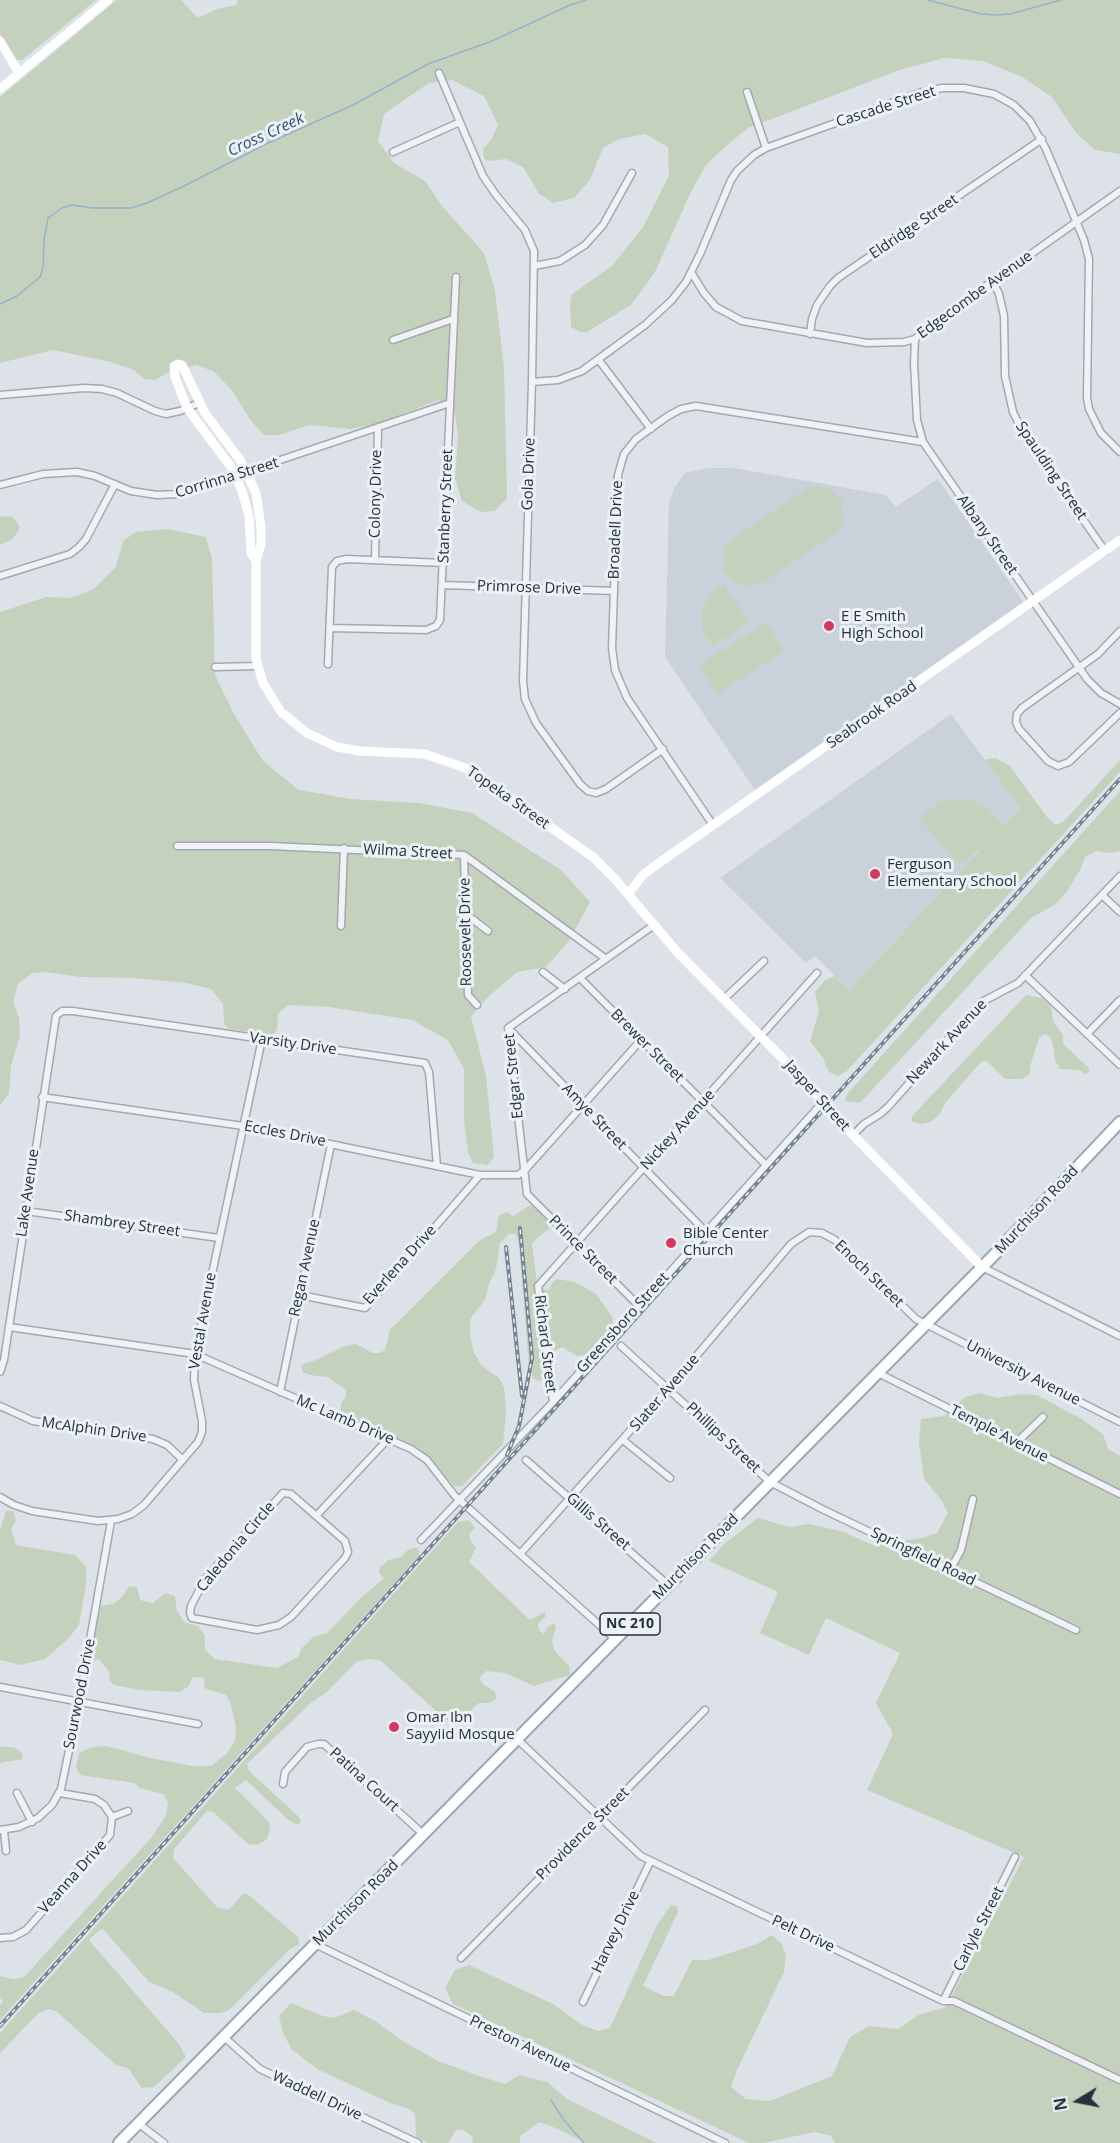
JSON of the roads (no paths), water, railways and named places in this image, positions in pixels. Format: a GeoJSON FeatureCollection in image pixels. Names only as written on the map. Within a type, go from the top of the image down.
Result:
{"type":"FeatureCollection","features":[{"type":"Feature","properties":{"kind":"main road","name":"Murchison Road"},"geometry":{"type":"LineString","coordinates":[[119,2143],[982,1267],[1120,1122]]}},
{"type":"Feature","properties":{"kind":"street"},"geometry":{"type":"LineString","coordinates":[[0,89],[108,0]]}},
{"type":"Feature","properties":{"kind":"street"},"geometry":{"type":"LineString","coordinates":[[0,41],[19,73]]}},
{"type":"Feature","properties":{"kind":"street","name":"Gola Drive"},"geometry":{"type":"LineString","coordinates":[[439,74],[487,183],[529,237],[534,251],[523,681],[525,699],[536,723],[582,787],[592,792],[603,791],[663,749]]}},
{"type":"Feature","properties":{"kind":"street","name":"Cascade Street"},"geometry":{"type":"LineString","coordinates":[[532,382],[546,382],[569,377],[645,325],[664,308],[679,291],[691,272],[731,180],[745,162],[766,148],[919,93],[953,88],[987,92],[1004,99],[1022,112],[1042,139],[1086,248],[1089,266],[1088,402],[1097,426],[1120,452]]}},
{"type":"Feature","properties":{"kind":"street"},"geometry":{"type":"LineString","coordinates":[[747,92],[766,148]]}},
{"type":"Feature","properties":{"kind":"street"},"geometry":{"type":"LineString","coordinates":[[393,152],[460,122]]}},
{"type":"Feature","properties":{"kind":"street","name":"Eldridge Street"},"geometry":{"type":"LineString","coordinates":[[810,334],[817,304],[838,279],[1042,139]]}},
{"type":"Feature","properties":{"kind":"street"},"geometry":{"type":"LineString","coordinates":[[534,266],[560,261],[585,245],[603,225],[632,172]]}},
{"type":"Feature","properties":{"kind":"street","name":"Edgecombe Avenue"},"geometry":{"type":"LineString","coordinates":[[691,272],[716,307],[735,319],[874,344],[915,339],[992,280],[1120,191]]}},
{"type":"Feature","properties":{"kind":"street","name":"Stanberry Street"},"geometry":{"type":"LineString","coordinates":[[330,628],[426,630],[439,624],[443,585],[456,277]]}},
{"type":"Feature","properties":{"kind":"street","name":"Spaulding Street"},"geometry":{"type":"LineString","coordinates":[[992,280],[999,294],[1004,316],[1005,376],[1013,412],[1025,436],[1105,551]]}},
{"type":"Feature","properties":{"kind":"street"},"geometry":{"type":"LineString","coordinates":[[393,340],[453,319]]}},
{"type":"Feature","properties":{"kind":"street","name":"Albany Street"},"geometry":{"type":"LineString","coordinates":[[915,339],[917,420],[923,442],[1079,669],[1101,693],[1120,704]]}},
{"type":"Feature","properties":{"kind":"street"},"geometry":{"type":"LineString","coordinates":[[598,359],[651,429]]}},
{"type":"Feature","properties":{"kind":"street"},"geometry":{"type":"LineString","coordinates":[[178,364],[182,365],[199,403],[240,460],[256,494],[261,544],[256,561],[251,553],[251,531],[246,501],[236,476],[187,408],[175,377],[174,366],[178,364]]}},
{"type":"Feature","properties":{"kind":"street"},"geometry":{"type":"LineString","coordinates":[[0,395],[91,388],[117,393],[158,412],[173,413],[199,403]]}},
{"type":"Feature","properties":{"kind":"street","name":"Corrinna Street"},"geometry":{"type":"LineString","coordinates":[[0,485],[43,474],[65,472],[95,476],[142,494],[168,495],[190,492],[450,403]]}},
{"type":"Feature","properties":{"kind":"street","name":"Broadell Drive"},"geometry":{"type":"LineString","coordinates":[[713,825],[627,698],[615,670],[612,648],[619,468],[628,447],[681,409],[703,407],[923,442]]}},
{"type":"Feature","properties":{"kind":"street","name":"Colony Drive"},"geometry":{"type":"LineString","coordinates":[[375,560],[378,428]]}},
{"type":"Feature","properties":{"kind":"street"},"geometry":{"type":"LineString","coordinates":[[0,576],[63,556],[79,547],[115,484]]}},
{"type":"Feature","properties":{"kind":"street","name":"Seabrook Road"},"geometry":{"type":"LineString","coordinates":[[627,894],[643,874],[1120,540]]}},
{"type":"Feature","properties":{"kind":"street"},"geometry":{"type":"LineString","coordinates":[[328,664],[334,564],[344,559],[444,563]]}},
{"type":"Feature","properties":{"kind":"street","name":"Topeka Street"},"geometry":{"type":"LineString","coordinates":[[256,561],[255,648],[257,666],[262,683],[274,703],[289,720],[307,734],[327,744],[352,750],[425,754],[468,769],[593,857],[654,925]]}},
{"type":"Feature","properties":{"kind":"street","name":"Primrose Drive"},"geometry":{"type":"LineString","coordinates":[[443,585],[614,591]]}},
{"type":"Feature","properties":{"kind":"street"},"geometry":{"type":"LineString","coordinates":[[1120,631],[1098,654],[1079,669],[1022,708],[1017,714],[1016,722],[1019,729],[1051,764],[1058,766],[1066,764],[1120,713]]}},
{"type":"Feature","properties":{"kind":"street"},"geometry":{"type":"LineString","coordinates":[[215,667],[257,666]]}},
{"type":"Feature","properties":{"kind":"street","name":"Wilma Street"},"geometry":{"type":"LineString","coordinates":[[177,846],[344,848],[464,855],[606,959]]}},
{"type":"Feature","properties":{"kind":"street"},"geometry":{"type":"LineString","coordinates":[[341,926],[344,848]]}},
{"type":"Feature","properties":{"kind":"street","name":"Roosevelt Drive"},"geometry":{"type":"LineString","coordinates":[[464,855],[468,995],[477,1005]]}},
{"type":"Feature","properties":{"kind":"street","name":"Newark Avenue"},"geometry":{"type":"LineString","coordinates":[[853,1135],[888,1107],[980,1004],[1011,987],[1025,975],[1120,876]]}},
{"type":"Feature","properties":{"kind":"street"},"geometry":{"type":"LineString","coordinates":[[1102,895],[1120,912]]}},
{"type":"Feature","properties":{"kind":"street"},"geometry":{"type":"LineString","coordinates":[[466,915],[488,931]]}},
{"type":"Feature","properties":{"kind":"street","name":"Edgar Street"},"geometry":{"type":"LineString","coordinates":[[527,1194],[508,1028],[654,925]]}},
{"type":"Feature","properties":{"kind":"street","name":"Jasper Street"},"geometry":{"type":"LineString","coordinates":[[654,925],[678,953],[762,1037],[853,1135],[982,1267]]}},
{"type":"Feature","properties":{"kind":"street"},"geometry":{"type":"LineString","coordinates":[[724,999],[764,961]]}},
{"type":"Feature","properties":{"kind":"street"},"geometry":{"type":"LineString","coordinates":[[543,972],[565,989]]}},
{"type":"Feature","properties":{"kind":"street","name":"Nickey Avenue"},"geometry":{"type":"LineString","coordinates":[[538,1286],[817,974]]}},
{"type":"Feature","properties":{"kind":"street"},"geometry":{"type":"LineString","coordinates":[[1025,975],[1120,1065]]}},
{"type":"Feature","properties":{"kind":"street","name":"Brewer Street"},"geometry":{"type":"LineString","coordinates":[[580,978],[766,1165]]}},
{"type":"Feature","properties":{"kind":"street"},"geometry":{"type":"LineString","coordinates":[[1087,1034],[1120,1000]]}},
{"type":"Feature","properties":{"kind":"street","name":"Varsity Drive"},"geometry":{"type":"LineString","coordinates":[[58,1014],[62,1011],[72,1011],[425,1063],[429,1072],[437,1166]]}},
{"type":"Feature","properties":{"kind":"street","name":"Lake Avenue"},"geometry":{"type":"LineString","coordinates":[[0,1372],[9,1327],[42,1097],[58,1014]]}},
{"type":"Feature","properties":{"kind":"street","name":"Amye Street"},"geometry":{"type":"LineString","coordinates":[[508,1028],[706,1232]]}},
{"type":"Feature","properties":{"kind":"street","name":"Vestal Avenue"},"geometry":{"type":"LineString","coordinates":[[0,1497],[32,1511],[111,1521],[139,1510],[198,1443],[202,1428],[194,1380],[195,1354],[262,1040]]}},
{"type":"Feature","properties":{"kind":"street"},"geometry":{"type":"LineString","coordinates":[[525,1170],[640,1040]]}},
{"type":"Feature","properties":{"kind":"street","name":"Eccles Drive"},"geometry":{"type":"LineString","coordinates":[[42,1097],[243,1126],[480,1174],[518,1175],[525,1170]]}},
{"type":"Feature","properties":{"kind":"street","name":"Greensboro Street"},"geometry":{"type":"LineString","coordinates":[[421,1540],[553,1402],[823,1102]]}},
{"type":"Feature","properties":{"kind":"street","name":"Regan Avenue"},"geometry":{"type":"LineString","coordinates":[[280,1392],[331,1144]]}},
{"type":"Feature","properties":{"kind":"street","name":"Everlena Drive"},"geometry":{"type":"LineString","coordinates":[[300,1295],[365,1308],[480,1174]]}},
{"type":"Feature","properties":{"kind":"street","name":"Prince Street"},"geometry":{"type":"LineString","coordinates":[[527,1194],[639,1306]]}},
{"type":"Feature","properties":{"kind":"street","name":"Shambrey Street"},"geometry":{"type":"LineString","coordinates":[[26,1211],[219,1238]]}},
{"type":"Feature","properties":{"kind":"street","name":"Enoch Street"},"geometry":{"type":"LineString","coordinates":[[809,1232],[822,1233],[835,1240],[916,1319],[926,1324]]}},
{"type":"Feature","properties":{"kind":"street","name":"Slater Avenue"},"geometry":{"type":"LineString","coordinates":[[520,1554],[669,1388],[791,1244],[809,1232]]}},
{"type":"Feature","properties":{"kind":"street"},"geometry":{"type":"LineString","coordinates":[[982,1267],[1120,1336]]}},
{"type":"Feature","properties":{"kind":"street","name":"Richard Street"},"geometry":{"type":"LineString","coordinates":[[538,1286],[553,1402]]}},
{"type":"Feature","properties":{"kind":"street","name":"University Avenue"},"geometry":{"type":"LineString","coordinates":[[926,1324],[1120,1422]]}},
{"type":"Feature","properties":{"kind":"street","name":"Mc Lamb Drive"},"geometry":{"type":"LineString","coordinates":[[9,1327],[195,1354],[411,1449],[428,1460],[445,1485],[459,1500],[615,1639]]}},
{"type":"Feature","properties":{"kind":"street","name":"Phillips Street"},"geometry":{"type":"LineString","coordinates":[[621,1346],[771,1482]]}},
{"type":"Feature","properties":{"kind":"street","name":"Temple Avenue"},"geometry":{"type":"LineString","coordinates":[[878,1373],[1120,1494]]}},
{"type":"Feature","properties":{"kind":"street","name":"McAlphin Drive"},"geometry":{"type":"LineString","coordinates":[[0,1406],[33,1421],[153,1439],[167,1445],[183,1460]]}},
{"type":"Feature","properties":{"kind":"street"},"geometry":{"type":"LineString","coordinates":[[1017,1442],[1042,1417]]}},
{"type":"Feature","properties":{"kind":"street"},"geometry":{"type":"LineString","coordinates":[[316,1516],[388,1439]]}},
{"type":"Feature","properties":{"kind":"street"},"geometry":{"type":"LineString","coordinates":[[623,1440],[670,1479]]}},
{"type":"Feature","properties":{"kind":"street","name":"Gillis Street"},"geometry":{"type":"LineString","coordinates":[[526,1460],[669,1585]]}},
{"type":"Feature","properties":{"kind":"street","name":"Springfield Road"},"geometry":{"type":"LineString","coordinates":[[771,1482],[1076,1630]]}},
{"type":"Feature","properties":{"kind":"street","name":"Caledonia Circle"},"geometry":{"type":"LineString","coordinates":[[291,1494],[316,1516],[345,1541],[348,1552],[286,1622],[272,1628],[257,1630],[192,1618],[191,1606],[205,1579],[280,1495],[291,1494]]}},
{"type":"Feature","properties":{"kind":"street"},"geometry":{"type":"LineString","coordinates":[[950,1570],[961,1550],[973,1499]]}},
{"type":"Feature","properties":{"kind":"street","name":"Sourwood Drive"},"geometry":{"type":"LineString","coordinates":[[2,1830],[32,1822],[52,1805],[60,1792],[79,1702],[111,1521]]}},
{"type":"Feature","properties":{"kind":"street"},"geometry":{"type":"LineString","coordinates":[[0,1687],[198,1724]]}},
{"type":"Feature","properties":{"kind":"street","name":"Providence Street"},"geometry":{"type":"LineString","coordinates":[[462,1958],[705,1710]]}},
{"type":"Feature","properties":{"kind":"street","name":"Pelt Drive"},"geometry":{"type":"LineString","coordinates":[[517,1739],[635,1852],[650,1862],[943,2001],[954,2001],[1120,2080]]}},
{"type":"Feature","properties":{"kind":"street","name":"Patina Court"},"geometry":{"type":"LineString","coordinates":[[283,1784],[285,1772],[308,1747],[324,1744],[423,1834]]}},
{"type":"Feature","properties":{"kind":"street"},"geometry":{"type":"LineString","coordinates":[[60,1792],[98,1800],[107,1807],[112,1817],[128,1811]]}},
{"type":"Feature","properties":{"kind":"street"},"geometry":{"type":"LineString","coordinates":[[16,1793],[32,1822]]}},
{"type":"Feature","properties":{"kind":"street","name":"Veanna Drive"},"geometry":{"type":"LineString","coordinates":[[0,1938],[9,1938],[26,1930],[106,1841],[111,1831],[112,1817]]}},
{"type":"Feature","properties":{"kind":"street"},"geometry":{"type":"LineString","coordinates":[[2,1830],[6,1851]]}},
{"type":"Feature","properties":{"kind":"street","name":"Carlyle Street"},"geometry":{"type":"LineString","coordinates":[[943,2001],[1015,1857]]}},
{"type":"Feature","properties":{"kind":"street","name":"Harvey Drive"},"geometry":{"type":"LineString","coordinates":[[583,2002],[650,1862]]}},
{"type":"Feature","properties":{"kind":"street","name":"Preston Avenue"},"geometry":{"type":"LineString","coordinates":[[315,1944],[725,2143]]}},
{"type":"Feature","properties":{"kind":"street","name":"Waddell Drive"},"geometry":{"type":"LineString","coordinates":[[224,2037],[260,2069],[418,2143]]}},
{"type":"Feature","properties":{"kind":"street"},"geometry":{"type":"LineString","coordinates":[[139,2124],[164,2143]]}},
{"type":"Feature","properties":{"kind":"waterway","name":"Cross Creek"},"geometry":{"type":"LineString","coordinates":[[0,304],[17,296],[40,277],[48,218],[62,208],[72,205],[92,208],[131,208],[147,203],[266,144],[353,105],[428,64],[492,41],[570,5],[586,0]]}},
{"type":"Feature","properties":{"kind":"waterway","name":"Cross Creek"},"geometry":{"type":"LineString","coordinates":[[928,0],[981,14],[996,15],[1010,14],[1061,0]]}},
{"type":"Feature","properties":{"kind":"waterway"},"geometry":{"type":"LineString","coordinates":[[551,2100],[563,2119],[584,2143]]}},
{"type":"Feature","properties":{"kind":"railway"},"geometry":{"type":"LineString","coordinates":[[0,2026],[1120,779]]}},
{"type":"Feature","properties":{"kind":"railway"},"geometry":{"type":"LineString","coordinates":[[507,1455],[519,1426],[532,1358],[520,1228]]}},
{"type":"Feature","properties":{"kind":"railway"},"geometry":{"type":"LineString","coordinates":[[506,1247],[522,1396]]}},
{"type":"Feature","properties":{"kind":"place","name":"E E Smith High School"},"geometry":{"type":"Point","coordinates":[829,626]}},
{"type":"Feature","properties":{"kind":"place","name":"Ferguson Elementary School"},"geometry":{"type":"Point","coordinates":[875,874]}},
{"type":"Feature","properties":{"kind":"place","name":"Bible Center Church"},"geometry":{"type":"Point","coordinates":[671,1243]}},
{"type":"Feature","properties":{"kind":"place","name":"Omar Ibn Sayyiid Mosque"},"geometry":{"type":"Point","coordinates":[394,1727]}}]}
